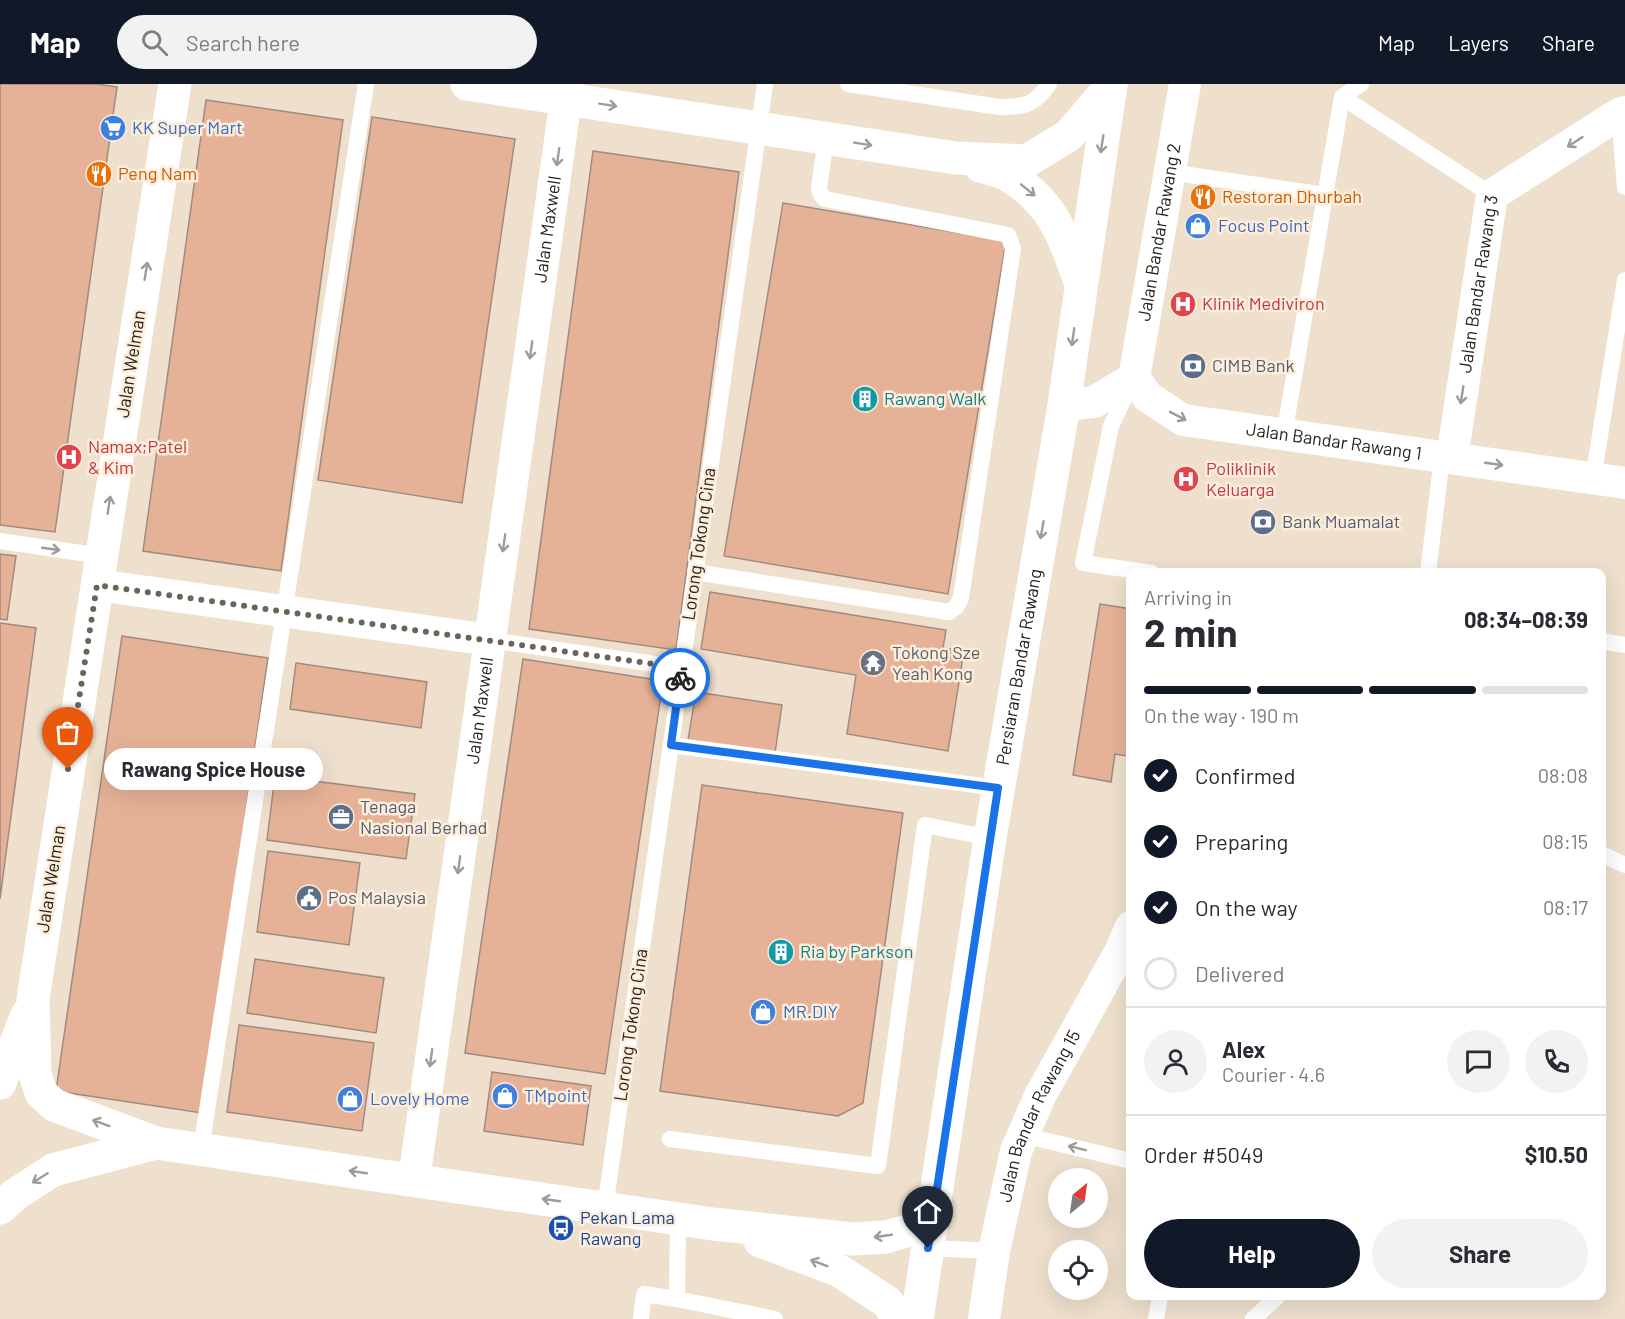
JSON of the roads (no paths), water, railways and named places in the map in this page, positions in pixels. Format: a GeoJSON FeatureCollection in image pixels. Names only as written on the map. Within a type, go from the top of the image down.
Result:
{"type":"FeatureCollection","features":[{"type":"Feature","properties":{"kind":"street","name":"Jalan Welman"},"geometry":{"type":"LineString","coordinates":[[33,999],[175,84]]}},
{"type":"Feature","properties":{"kind":"street"},"geometry":{"type":"LineString","coordinates":[[467,84],[567,92],[758,129],[956,159],[1027,161],[1069,135],[1111,85]]}},
{"type":"Feature","properties":{"kind":"street","name":"Jalan Bandar Rawang 2"},"geometry":{"type":"LineString","coordinates":[[1134,378],[1185,84]]}},
{"type":"Feature","properties":{"kind":"street","name":"Persiaran Bandar Rawang"},"geometry":{"type":"LineString","coordinates":[[917,1319],[998,788],[1064,405],[1111,85]]}},
{"type":"Feature","properties":{"kind":"street","name":"Jalan Maxwell"},"geometry":{"type":"LineString","coordinates":[[414,1180],[567,92]]}},
{"type":"Feature","properties":{"kind":"street","name":"Jalan Bandar Rawang 3"},"geometry":{"type":"LineString","coordinates":[[1447,458],[1492,195],[1622,113]]}},
{"type":"Feature","properties":{"kind":"street"},"geometry":{"type":"LineString","coordinates":[[956,159],[1010,176],[1045,204],[1065,239],[1080,284]]}},
{"type":"Feature","properties":{"kind":"street"},"geometry":{"type":"LineString","coordinates":[[1064,405],[1094,402],[1134,378]]}},
{"type":"Feature","properties":{"kind":"street","name":"Jalan Bandar Rawang 1"},"geometry":{"type":"LineString","coordinates":[[1134,378],[1148,397],[1183,420],[1625,483]]}},
{"type":"Feature","properties":{"kind":"street"},"geometry":{"type":"LineString","coordinates":[[99,570],[285,611],[490,640]]}},
{"type":"Feature","properties":{"kind":"street","name":"Jalan Bandar Rawang 15"},"geometry":{"type":"LineString","coordinates":[[984,1319],[994,1251],[1016,1150],[1040,1096],[1126,938]]}},
{"type":"Feature","properties":{"kind":"street"},"geometry":{"type":"LineString","coordinates":[[0,1083],[33,999]]}},
{"type":"Feature","properties":{"kind":"street"},"geometry":{"type":"LineString","coordinates":[[33,999],[35,1074],[41,1092],[54,1106],[156,1143],[713,1224],[853,1239],[886,1237],[914,1229],[933,1210]]}},
{"type":"Feature","properties":{"kind":"street"},"geometry":{"type":"LineString","coordinates":[[0,1208],[16,1194],[53,1170],[156,1143]]}},
{"type":"Feature","properties":{"kind":"street"},"geometry":{"type":"LineString","coordinates":[[713,1224],[838,1270],[887,1302],[900,1319]]}},
{"type":"Feature","properties":{"kind":"lane"},"geometry":{"type":"LineString","coordinates":[[201,1149],[366,84]]}},
{"type":"Feature","properties":{"kind":"lane","name":"Lorong Tokong Cina"},"geometry":{"type":"LineString","coordinates":[[605,1208],[765,84]]}},
{"type":"Feature","properties":{"kind":"lane"},"geometry":{"type":"LineString","coordinates":[[848,84],[999,107],[1023,107],[1040,98],[1049,84]]}},
{"type":"Feature","properties":{"kind":"lane"},"geometry":{"type":"LineString","coordinates":[[1284,435],[1342,97],[1361,84]]}},
{"type":"Feature","properties":{"kind":"lane"},"geometry":{"type":"LineString","coordinates":[[1342,97],[1492,195]]}},
{"type":"Feature","properties":{"kind":"lane"},"geometry":{"type":"LineString","coordinates":[[1622,113],[1625,187]]}},
{"type":"Feature","properties":{"kind":"lane"},"geometry":{"type":"LineString","coordinates":[[695,572],[949,612],[956,607],[961,598],[1013,249],[1008,236],[1000,233],[825,199],[819,188],[826,139]]}},
{"type":"Feature","properties":{"kind":"lane"},"geometry":{"type":"LineString","coordinates":[[1169,172],[1325,195]]}},
{"type":"Feature","properties":{"kind":"lane"},"geometry":{"type":"LineString","coordinates":[[1593,479],[1625,280]]}},
{"type":"Feature","properties":{"kind":"lane"},"geometry":{"type":"LineString","coordinates":[[1126,569],[1083,563],[1111,426],[1134,378]]}},
{"type":"Feature","properties":{"kind":"lane"},"geometry":{"type":"LineString","coordinates":[[1429,568],[1447,458]]}},
{"type":"Feature","properties":{"kind":"lane"},"geometry":{"type":"LineString","coordinates":[[0,541],[99,570]]}},
{"type":"Feature","properties":{"kind":"lane"},"geometry":{"type":"LineString","coordinates":[[490,640],[682,668]]}},
{"type":"Feature","properties":{"kind":"lane"},"geometry":{"type":"LineString","coordinates":[[1606,642],[1625,645]]}},
{"type":"Feature","properties":{"kind":"lane"},"geometry":{"type":"LineString","coordinates":[[671,745],[998,788]]}},
{"type":"Feature","properties":{"kind":"lane"},"geometry":{"type":"LineString","coordinates":[[670,1138],[878,1166],[925,825],[990,838]]}},
{"type":"Feature","properties":{"kind":"lane"},"geometry":{"type":"LineString","coordinates":[[1606,856],[1625,865]]}},
{"type":"Feature","properties":{"kind":"lane"},"geometry":{"type":"LineString","coordinates":[[1023,1135],[1126,1160]]}},
{"type":"Feature","properties":{"kind":"lane"},"geometry":{"type":"LineString","coordinates":[[677,1299],[678,1218]]}},
{"type":"Feature","properties":{"kind":"lane"},"geometry":{"type":"LineString","coordinates":[[928,1248],[994,1251]]}},
{"type":"Feature","properties":{"kind":"lane"},"geometry":{"type":"LineString","coordinates":[[641,1319],[644,1294],[775,1319]]}},
{"type":"Feature","properties":{"kind":"lane"},"geometry":{"type":"LineString","coordinates":[[1156,1319],[1159,1300]]}},
{"type":"Feature","properties":{"kind":"lane"},"geometry":{"type":"LineString","coordinates":[[1253,1319],[1274,1300]]}},
{"type":"Feature","properties":{"kind":"place","name":"KK Super Mart"},"geometry":{"type":"Point","coordinates":[113,128]}},
{"type":"Feature","properties":{"kind":"place","name":"Peng Nam"},"geometry":{"type":"Point","coordinates":[99,174]}},
{"type":"Feature","properties":{"kind":"place","name":"Restoran Dhurbah"},"geometry":{"type":"Point","coordinates":[1203,197]}},
{"type":"Feature","properties":{"kind":"place","name":"Focus Point"},"geometry":{"type":"Point","coordinates":[1198,226]}},
{"type":"Feature","properties":{"kind":"place","name":"Klinik Mediviron"},"geometry":{"type":"Point","coordinates":[1183,304]}},
{"type":"Feature","properties":{"kind":"place","name":"CIMB Bank"},"geometry":{"type":"Point","coordinates":[1193,366]}},
{"type":"Feature","properties":{"kind":"place","name":"Rawang Walk"},"geometry":{"type":"Point","coordinates":[865,399]}},
{"type":"Feature","properties":{"kind":"place","name":"Namax;Patel & Kim"},"geometry":{"type":"Point","coordinates":[69,457]}},
{"type":"Feature","properties":{"kind":"place","name":"Poliklinik Keluarga"},"geometry":{"type":"Point","coordinates":[1186,479]}},
{"type":"Feature","properties":{"kind":"place","name":"Bank Muamalat"},"geometry":{"type":"Point","coordinates":[1263,522]}},
{"type":"Feature","properties":{"kind":"place","name":"Tokong Sze Yeah Kong"},"geometry":{"type":"Point","coordinates":[873,663]}},
{"type":"Feature","properties":{"kind":"place","name":"Rawang Spice House"},"geometry":{"type":"Point","coordinates":[68,769]}},
{"type":"Feature","properties":{"kind":"place","name":"Tenaga Nasional Berhad"},"geometry":{"type":"Point","coordinates":[341,817]}},
{"type":"Feature","properties":{"kind":"place","name":"Pos Malaysia"},"geometry":{"type":"Point","coordinates":[309,898]}},
{"type":"Feature","properties":{"kind":"place","name":"Ria by Parkson"},"geometry":{"type":"Point","coordinates":[781,952]}},
{"type":"Feature","properties":{"kind":"place","name":"MR.DIY"},"geometry":{"type":"Point","coordinates":[763,1012]}},
{"type":"Feature","properties":{"kind":"place","name":"TMpoint"},"geometry":{"type":"Point","coordinates":[505,1096]}},
{"type":"Feature","properties":{"kind":"place","name":"Lovely Home"},"geometry":{"type":"Point","coordinates":[350,1099]}},
{"type":"Feature","properties":{"kind":"place","name":"Pekan Lama Rawang"},"geometry":{"type":"Point","coordinates":[561,1228]}}]}
